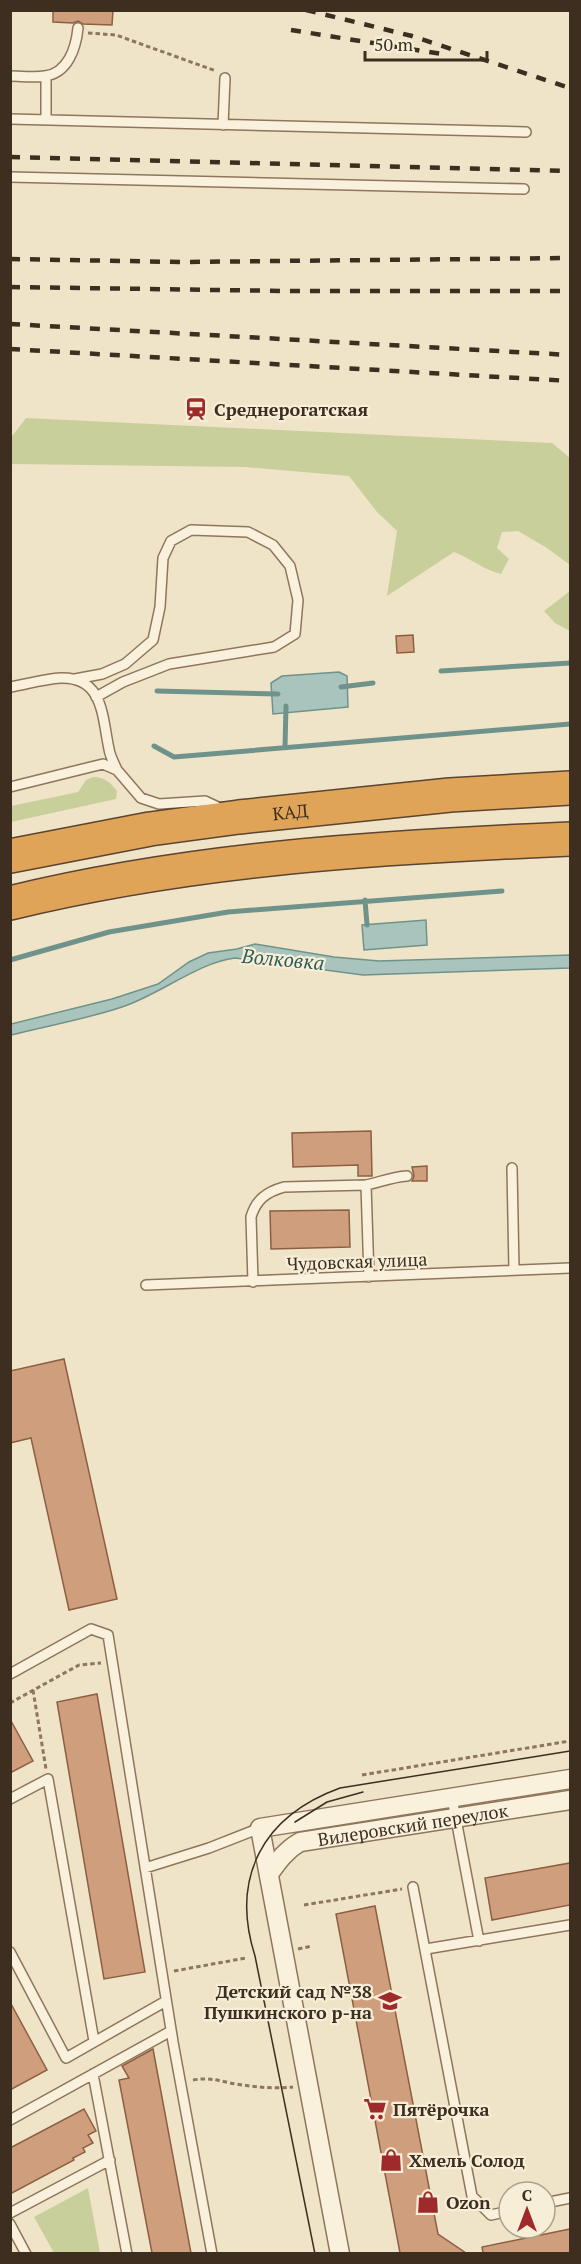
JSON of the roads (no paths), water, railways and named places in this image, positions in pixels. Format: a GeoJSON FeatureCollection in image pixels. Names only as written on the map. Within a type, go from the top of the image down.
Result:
{"type":"FeatureCollection","features":[{"type":"Feature","properties":{"kind":"highway","name":"КАД"},"geometry":{"type":"LineString","coordinates":[[10,856],[150,829],[239,817],[450,795],[570,788]]}},
{"type":"Feature","properties":{"kind":"highway"},"geometry":{"type":"LineString","coordinates":[[10,903],[156,874],[302,855],[448,844],[570,839]]}},
{"type":"Feature","properties":{"kind":"street","name":"Вилеровский переулок"},"geometry":{"type":"LineString","coordinates":[[260,1828],[570,1779]]}},
{"type":"Feature","properties":{"kind":"street","name":"Вилеровский переулок"},"geometry":{"type":"LineString","coordinates":[[269,1874],[280,1858],[300,1842],[570,1800]]}},
{"type":"Feature","properties":{"kind":"street"},"geometry":{"type":"LineString","coordinates":[[260,1828],[340,2253]]}},
{"type":"Feature","properties":{"kind":"lane"},"geometry":{"type":"LineString","coordinates":[[10,76],[46,76],[61,69],[70,58],[77,30]]}},
{"type":"Feature","properties":{"kind":"lane"},"geometry":{"type":"LineString","coordinates":[[46,76],[46,120]]}},
{"type":"Feature","properties":{"kind":"lane"},"geometry":{"type":"LineString","coordinates":[[223,124],[225,78]]}},
{"type":"Feature","properties":{"kind":"lane"},"geometry":{"type":"LineString","coordinates":[[10,119],[526,132]]}},
{"type":"Feature","properties":{"kind":"lane"},"geometry":{"type":"LineString","coordinates":[[10,177],[524,189]]}},
{"type":"Feature","properties":{"kind":"lane"},"geometry":{"type":"LineString","coordinates":[[10,687],[58,678],[75,679],[102,674],[125,664],[153,640],[160,607],[163,558],[171,541],[191,530],[248,532],[273,545],[290,566],[298,600],[295,634],[274,647],[169,664],[123,682],[96,697]]}},
{"type":"Feature","properties":{"kind":"lane"},"geometry":{"type":"LineString","coordinates":[[75,679],[92,688],[102,708],[109,752],[117,770],[141,798],[159,804],[205,801],[239,817]]}},
{"type":"Feature","properties":{"kind":"lane"},"geometry":{"type":"LineString","coordinates":[[10,787],[104,764],[117,770]]}},
{"type":"Feature","properties":{"kind":"lane"},"geometry":{"type":"LineString","coordinates":[[512,1168],[514,1270]]}},
{"type":"Feature","properties":{"kind":"lane"},"geometry":{"type":"LineString","coordinates":[[253,1282],[251,1217],[254,1207],[261,1198],[273,1190],[284,1187],[366,1185],[392,1177],[407,1176]]}},
{"type":"Feature","properties":{"kind":"lane"},"geometry":{"type":"LineString","coordinates":[[366,1185],[369,1277]]}},
{"type":"Feature","properties":{"kind":"lane","name":"Чудовская улица"},"geometry":{"type":"LineString","coordinates":[[146,1285],[570,1268]]}},
{"type":"Feature","properties":{"kind":"lane"},"geometry":{"type":"LineString","coordinates":[[10,1674],[91,1629],[108,1635],[171,2031],[213,2253]]}},
{"type":"Feature","properties":{"kind":"lane"},"geometry":{"type":"LineString","coordinates":[[10,1799],[48,1779],[94,2042]]}},
{"type":"Feature","properties":{"kind":"lane"},"geometry":{"type":"LineString","coordinates":[[452,1798],[479,1941]]}},
{"type":"Feature","properties":{"kind":"lane"},"geometry":{"type":"LineString","coordinates":[[145,1868],[209,1848],[260,1828]]}},
{"type":"Feature","properties":{"kind":"lane"},"geometry":{"type":"LineString","coordinates":[[413,1887],[472,2196],[491,2215],[497,2214]]}},
{"type":"Feature","properties":{"kind":"lane"},"geometry":{"type":"LineString","coordinates":[[426,1950],[570,1925]]}},
{"type":"Feature","properties":{"kind":"lane"},"geometry":{"type":"LineString","coordinates":[[10,1952],[66,2058],[166,2001]]}},
{"type":"Feature","properties":{"kind":"lane"},"geometry":{"type":"LineString","coordinates":[[10,2120],[171,2031]]}},
{"type":"Feature","properties":{"kind":"lane"},"geometry":{"type":"LineString","coordinates":[[163,2048],[173,2042]]}},
{"type":"Feature","properties":{"kind":"lane"},"geometry":{"type":"LineString","coordinates":[[93,2074],[127,2253]]}},
{"type":"Feature","properties":{"kind":"lane"},"geometry":{"type":"LineString","coordinates":[[10,2213],[110,2160]]}},
{"type":"Feature","properties":{"kind":"lane"},"geometry":{"type":"LineString","coordinates":[[10,2224],[26,2253]]}},
{"type":"Feature","properties":{"kind":"water"},"geometry":{"type":"Polygon","coordinates":[[[339,672],[347,676],[348,707],[273,714],[271,683],[282,676],[339,672]]]}},
{"type":"Feature","properties":{"kind":"water"},"geometry":{"type":"Polygon","coordinates":[[[426,920],[427,945],[364,950],[362,925],[426,920]]]}},
{"type":"Feature","properties":{"kind":"water","name":"Волковка"},"geometry":{"type":"Polygon","coordinates":[[[255,944],[334,957],[379,961],[570,955],[570,968],[363,975],[235,958],[193,972],[122,1007],[11,1035],[11,1024],[112,999],[158,984],[189,962],[208,953],[255,944]]]}},
{"type":"Feature","properties":{"kind":"waterway"},"geometry":{"type":"LineString","coordinates":[[441,671],[570,663]]}},
{"type":"Feature","properties":{"kind":"waterway"},"geometry":{"type":"LineString","coordinates":[[341,687],[373,683]]}},
{"type":"Feature","properties":{"kind":"waterway"},"geometry":{"type":"LineString","coordinates":[[157,691],[278,694]]}},
{"type":"Feature","properties":{"kind":"waterway"},"geometry":{"type":"LineString","coordinates":[[285,747],[286,706]]}},
{"type":"Feature","properties":{"kind":"waterway"},"geometry":{"type":"LineString","coordinates":[[154,746],[174,757],[570,724]]}},
{"type":"Feature","properties":{"kind":"waterway"},"geometry":{"type":"LineString","coordinates":[[10,960],[109,932],[228,912],[502,891]]}},
{"type":"Feature","properties":{"kind":"waterway"},"geometry":{"type":"LineString","coordinates":[[365,900],[367,925]]}},
{"type":"Feature","properties":{"kind":"tram line"},"geometry":{"type":"LineString","coordinates":[[315,2254],[248,1927],[247,1900],[251,1876],[259,1853],[273,1833],[291,1815],[313,1800],[340,1788],[570,1751]]}},
{"type":"Feature","properties":{"kind":"tram line"},"geometry":{"type":"LineString","coordinates":[[295,1822],[327,1802],[363,1792]]}},
{"type":"Feature","properties":{"kind":"railway"},"geometry":{"type":"LineString","coordinates":[[306,10],[412,36],[570,88]]}},
{"type":"Feature","properties":{"kind":"railway"},"geometry":{"type":"LineString","coordinates":[[291,30],[448,55]]}},
{"type":"Feature","properties":{"kind":"railway"},"geometry":{"type":"LineString","coordinates":[[10,157],[570,171]]}},
{"type":"Feature","properties":{"kind":"railway"},"geometry":{"type":"LineString","coordinates":[[10,259],[180,262],[570,258]]}},
{"type":"Feature","properties":{"kind":"railway"},"geometry":{"type":"LineString","coordinates":[[10,287],[288,291],[570,291]]}},
{"type":"Feature","properties":{"kind":"railway"},"geometry":{"type":"LineString","coordinates":[[10,324],[570,355]]}},
{"type":"Feature","properties":{"kind":"railway"},"geometry":{"type":"LineString","coordinates":[[10,349],[570,381]]}},
{"type":"Feature","properties":{"kind":"place","name":"Среднерогатская"},"geometry":{"type":"Point","coordinates":[196,409]}},
{"type":"Feature","properties":{"kind":"place","name":"Детский сад №38 Пушкинского р-на"},"geometry":{"type":"Point","coordinates":[390,2001]}},
{"type":"Feature","properties":{"kind":"place","name":"Пятёрочка"},"geometry":{"type":"Point","coordinates":[375,2109]}},
{"type":"Feature","properties":{"kind":"place","name":"Хмель Солод"},"geometry":{"type":"Point","coordinates":[391,2160]}},
{"type":"Feature","properties":{"kind":"place","name":"Ozon"},"geometry":{"type":"Point","coordinates":[428,2202]}}]}
